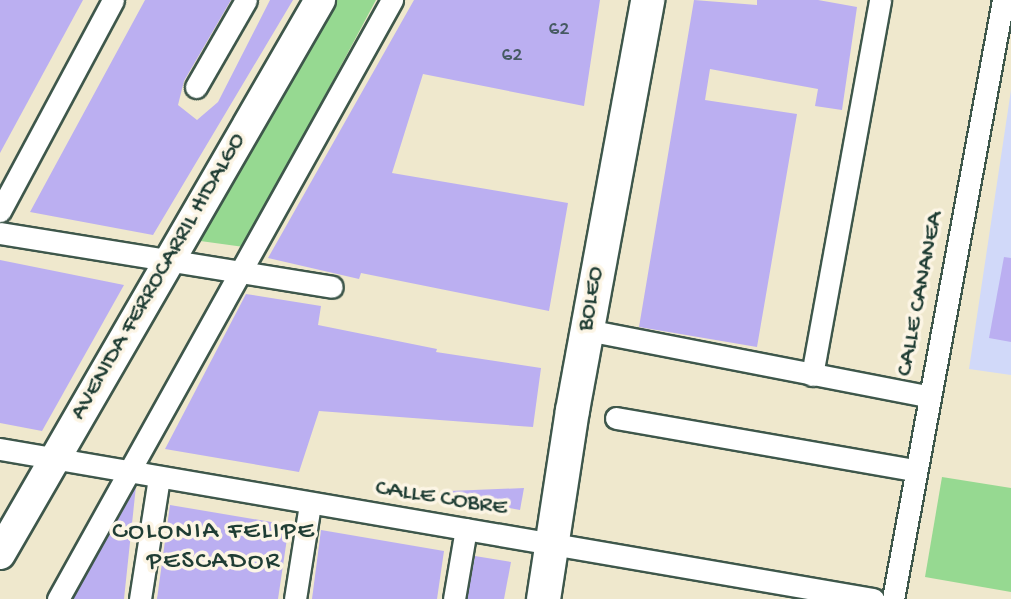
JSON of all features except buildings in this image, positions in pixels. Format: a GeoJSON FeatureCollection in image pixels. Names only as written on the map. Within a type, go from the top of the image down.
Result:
{"type":"FeatureCollection","features":[{"type":"Feature","properties":{"kind":"main road","name":"AVENIDA FERROCARRIL HIDALGO"},"geometry":{"type":"LineString","coordinates":[[0,554],[167,260],[320,0]]}},
{"type":"Feature","properties":{"kind":"main road","name":"BOLEO"},"geometry":{"type":"LineString","coordinates":[[543,599],[587,330],[647,0]]}},
{"type":"Feature","properties":{"kind":"street"},"geometry":{"type":"LineString","coordinates":[[0,211],[113,0]]}},
{"type":"Feature","properties":{"kind":"street"},"geometry":{"type":"LineString","coordinates":[[196,87],[246,0]]}},
{"type":"Feature","properties":{"kind":"street"},"geometry":{"type":"LineString","coordinates":[[58,599],[392,0]]}},
{"type":"Feature","properties":{"kind":"street"},"geometry":{"type":"LineString","coordinates":[[811,375],[880,0]]}},
{"type":"Feature","properties":{"kind":"street","name":"CALLE CANANEA"},"geometry":{"type":"LineString","coordinates":[[892,599],[1003,0]]}},
{"type":"Feature","properties":{"kind":"street"},"geometry":{"type":"LineString","coordinates":[[0,233],[332,287]]}},
{"type":"Feature","properties":{"kind":"street"},"geometry":{"type":"LineString","coordinates":[[587,330],[928,396]]}},
{"type":"Feature","properties":{"kind":"street"},"geometry":{"type":"LineString","coordinates":[[616,418],[915,470]]}},
{"type":"Feature","properties":{"kind":"street","name":"CALLE COBRE"},"geometry":{"type":"LineString","coordinates":[[0,449],[873,599]]}},
{"type":"Feature","properties":{"kind":"street"},"geometry":{"type":"LineString","coordinates":[[140,599],[159,477]]}},
{"type":"Feature","properties":{"kind":"street"},"geometry":{"type":"LineString","coordinates":[[295,599],[310,504]]}},
{"type":"Feature","properties":{"kind":"street"},"geometry":{"type":"LineString","coordinates":[[454,599],[466,529]]}},
{"type":"Feature","properties":{"kind":"shaded area"},"geometry":{"type":"Polygon","coordinates":[[[1011,90],[1011,375],[969,369],[1011,90]]]}},
{"type":"Feature","properties":{"kind":"green space"},"geometry":{"type":"Polygon","coordinates":[[[336,0],[376,0],[244,247],[193,240],[336,0]]]}},
{"type":"Feature","properties":{"kind":"green space"},"geometry":{"type":"Polygon","coordinates":[[[942,477],[1011,488],[1011,592],[925,577],[942,477]]]}},
{"type":"Feature","properties":{"kind":"district","name":"COLONIA FELIPE PESCADOR"},"geometry":{"type":"Point","coordinates":[214,548]}}]}
